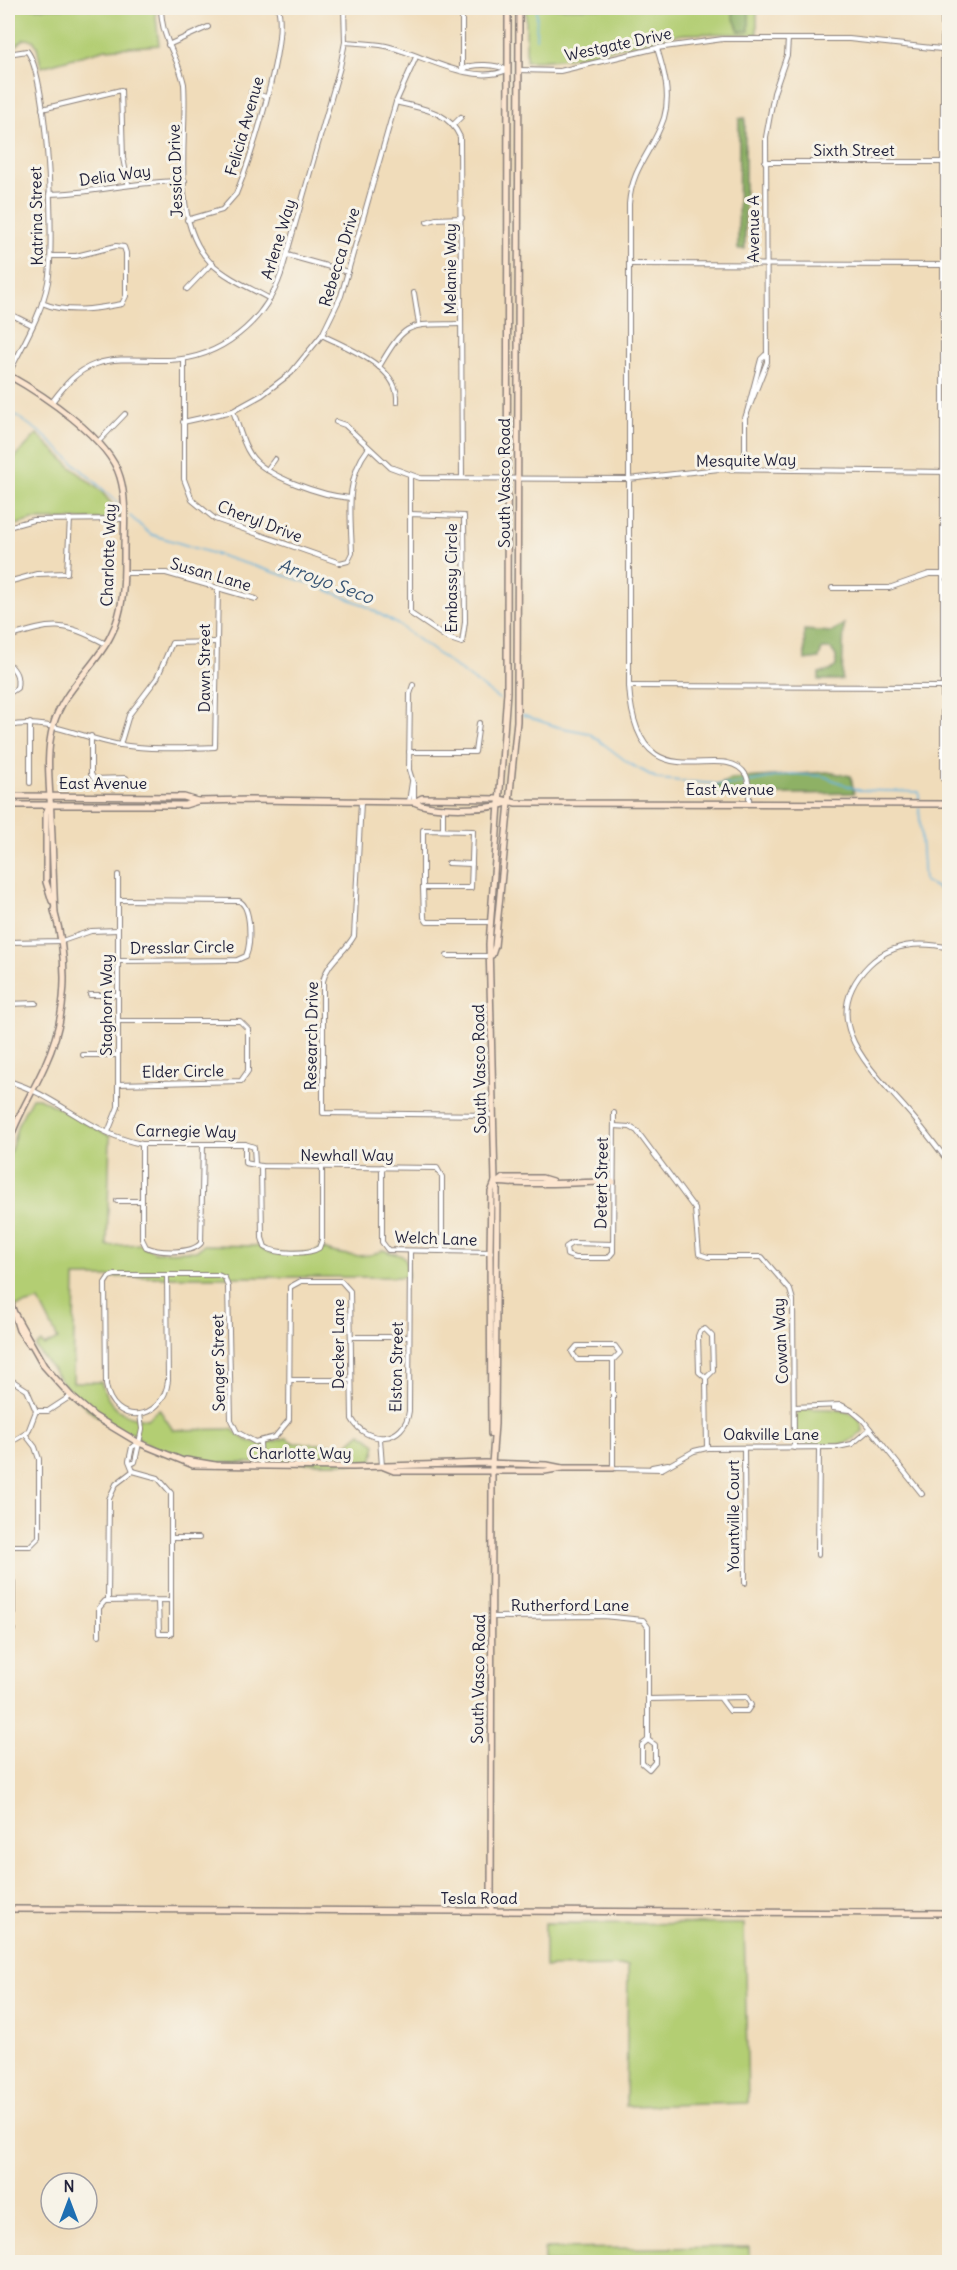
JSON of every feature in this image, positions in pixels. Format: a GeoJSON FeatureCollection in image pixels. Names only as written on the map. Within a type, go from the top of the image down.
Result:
{"type":"FeatureCollection","features":[{"type":"Feature","properties":{"kind":"main road","name":"South Vasco Road"},"geometry":{"type":"LineString","coordinates":[[490,1911],[492,1448],[495,1424],[492,1251],[497,1189],[489,944],[507,701],[508,8]]}},
{"type":"Feature","properties":{"kind":"main road","name":"South Vasco Road"},"geometry":{"type":"LineString","coordinates":[[491,956],[495,946],[517,721],[519,8]]}},
{"type":"Feature","properties":{"kind":"main road","name":"Westgate Drive"},"geometry":{"type":"LineString","coordinates":[[507,70],[519,70]]}},
{"type":"Feature","properties":{"kind":"main road","name":"Charlotte Way"},"geometry":{"type":"LineString","coordinates":[[8,375],[52,402],[97,442],[117,468],[124,506],[124,573],[120,609],[107,644],[66,696],[53,726],[49,752],[49,805],[46,813],[46,882],[62,941],[65,974],[59,1024],[53,1047],[18,1116],[8,1144],[8,1155]]}},
{"type":"Feature","properties":{"kind":"main road","name":"East Avenue"},"geometry":{"type":"LineString","coordinates":[[8,796],[184,797],[198,801],[412,802],[422,806],[443,807],[500,807],[510,802]]}},
{"type":"Feature","properties":{"kind":"main road","name":"East Avenue"},"geometry":{"type":"LineString","coordinates":[[412,802],[422,798],[569,803],[950,804]]}},
{"type":"Feature","properties":{"kind":"main road","name":"East Avenue"},"geometry":{"type":"LineString","coordinates":[[8,805],[185,805],[198,801]]}},
{"type":"Feature","properties":{"kind":"main road"},"geometry":{"type":"LineString","coordinates":[[496,1182],[541,1185],[553,1181],[613,1182]]}},
{"type":"Feature","properties":{"kind":"main road","name":"Charlotte Way"},"geometry":{"type":"LineString","coordinates":[[8,1294],[14,1312],[31,1345],[44,1366],[70,1396],[93,1416],[139,1443],[184,1461],[206,1467],[382,1467],[393,1464],[492,1464]]}},
{"type":"Feature","properties":{"kind":"main road","name":"Oakville Lane"},"geometry":{"type":"LineString","coordinates":[[492,1464],[547,1465],[562,1468]]}},
{"type":"Feature","properties":{"kind":"main road","name":"Charlotte Way"},"geometry":{"type":"LineString","coordinates":[[382,1467],[394,1471],[492,1471]]}},
{"type":"Feature","properties":{"kind":"main road","name":"Oakville Lane"},"geometry":{"type":"LineString","coordinates":[[492,1471],[613,1468]]}},
{"type":"Feature","properties":{"kind":"main road","name":"Tesla Road"},"geometry":{"type":"LineString","coordinates":[[8,1909],[950,1913]]}},
{"type":"Feature","properties":{"kind":"street","name":"Jessica Drive"},"geometry":{"type":"LineString","coordinates":[[161,8],[163,35],[182,72],[184,84],[187,220],[197,244],[212,263],[270,299]]}},
{"type":"Feature","properties":{"kind":"street","name":"Felicia Avenue"},"geometry":{"type":"LineString","coordinates":[[187,220],[211,214],[230,203],[241,183],[281,37],[278,8]]}},
{"type":"Feature","properties":{"kind":"street","name":"Arlene Way"},"geometry":{"type":"LineString","coordinates":[[52,402],[72,377],[94,364],[116,360],[184,359],[227,342],[250,325],[270,299],[287,255],[345,42],[344,8]]}},
{"type":"Feature","properties":{"kind":"street"},"geometry":{"type":"LineString","coordinates":[[462,8],[462,70]]}},
{"type":"Feature","properties":{"kind":"street"},"geometry":{"type":"LineString","coordinates":[[943,8],[943,779]]}},
{"type":"Feature","properties":{"kind":"street"},"geometry":{"type":"LineString","coordinates":[[168,45],[208,27]]}},
{"type":"Feature","properties":{"kind":"street","name":"Westgate Drive"},"geometry":{"type":"LineString","coordinates":[[519,70],[560,71],[657,48],[723,39],[849,39],[950,50]]}},
{"type":"Feature","properties":{"kind":"street","name":"Avenue A"},"geometry":{"type":"LineString","coordinates":[[757,461],[746,458],[746,418],[747,405],[761,359],[765,355],[765,162],[768,115],[785,63],[788,39]]}},
{"type":"Feature","properties":{"kind":"street"},"geometry":{"type":"LineString","coordinates":[[345,42],[385,46],[468,73],[500,74],[507,70]]}},
{"type":"Feature","properties":{"kind":"street"},"geometry":{"type":"LineString","coordinates":[[657,48],[666,86],[666,108],[660,128],[635,172],[631,188],[629,686],[632,718],[645,745],[656,754],[675,762],[734,765],[748,780],[749,803]]}},
{"type":"Feature","properties":{"kind":"street","name":"Katrina Street"},"geometry":{"type":"LineString","coordinates":[[8,54],[27,51],[33,59],[42,109],[51,256],[42,303],[8,375]]}},
{"type":"Feature","properties":{"kind":"street","name":"Rebecca Drive"},"geometry":{"type":"LineString","coordinates":[[183,422],[233,411],[279,383],[303,360],[322,335],[333,316],[348,272],[396,102],[416,57]]}},
{"type":"Feature","properties":{"kind":"street"},"geometry":{"type":"LineString","coordinates":[[462,70],[469,66],[500,66],[507,70]]}},
{"type":"Feature","properties":{"kind":"street"},"geometry":{"type":"LineString","coordinates":[[42,109],[121,90],[123,158],[128,183]]}},
{"type":"Feature","properties":{"kind":"street"},"geometry":{"type":"LineString","coordinates":[[251,92],[266,97]]}},
{"type":"Feature","properties":{"kind":"street"},"geometry":{"type":"LineString","coordinates":[[396,102],[442,115],[454,124],[461,117]]}},
{"type":"Feature","properties":{"kind":"street","name":"Melanie Way"},"geometry":{"type":"LineString","coordinates":[[454,124],[462,151],[462,478]]}},
{"type":"Feature","properties":{"kind":"street","name":"Sixth Street"},"geometry":{"type":"LineString","coordinates":[[765,162],[942,162]]}},
{"type":"Feature","properties":{"kind":"street","name":"Delia Way"},"geometry":{"type":"LineString","coordinates":[[49,194],[75,193],[128,183],[185,180]]}},
{"type":"Feature","properties":{"kind":"street"},"geometry":{"type":"LineString","coordinates":[[427,222],[436,219],[462,218]]}},
{"type":"Feature","properties":{"kind":"street"},"geometry":{"type":"LineString","coordinates":[[42,303],[54,308],[70,310],[122,304],[126,296],[124,247],[116,246],[75,256],[51,256]]}},
{"type":"Feature","properties":{"kind":"street"},"geometry":{"type":"LineString","coordinates":[[287,255],[348,272]]}},
{"type":"Feature","properties":{"kind":"street"},"geometry":{"type":"LineString","coordinates":[[187,289],[212,263]]}},
{"type":"Feature","properties":{"kind":"street"},"geometry":{"type":"LineString","coordinates":[[629,264],[950,265]]}},
{"type":"Feature","properties":{"kind":"street"},"geometry":{"type":"LineString","coordinates":[[414,294],[419,324]]}},
{"type":"Feature","properties":{"kind":"street"},"geometry":{"type":"LineString","coordinates":[[8,313],[32,325]]}},
{"type":"Feature","properties":{"kind":"street"},"geometry":{"type":"LineString","coordinates":[[379,367],[394,341],[406,330],[419,324],[461,324]]}},
{"type":"Feature","properties":{"kind":"street"},"geometry":{"type":"LineString","coordinates":[[322,335],[379,367],[394,381],[398,392],[397,402]]}},
{"type":"Feature","properties":{"kind":"street","name":"Cheryl Drive"},"geometry":{"type":"LineString","coordinates":[[184,359],[184,479],[188,492],[200,508],[214,519],[343,563],[348,561],[352,553],[353,475],[368,449]]}},
{"type":"Feature","properties":{"kind":"street"},"geometry":{"type":"LineString","coordinates":[[233,411],[250,454],[267,470],[332,495],[351,498]]}},
{"type":"Feature","properties":{"kind":"street"},"geometry":{"type":"LineString","coordinates":[[97,442],[125,414]]}},
{"type":"Feature","properties":{"kind":"street"},"geometry":{"type":"LineString","coordinates":[[336,422],[345,425],[368,449],[390,467],[410,477]]}},
{"type":"Feature","properties":{"kind":"street"},"geometry":{"type":"LineString","coordinates":[[267,470],[275,459]]}},
{"type":"Feature","properties":{"kind":"street","name":"Mesquite Way"},"geometry":{"type":"LineString","coordinates":[[410,477],[629,479],[660,477],[704,469],[950,472]]}},
{"type":"Feature","properties":{"kind":"street","name":"Embassy Circle"},"geometry":{"type":"LineString","coordinates":[[410,477],[410,514],[410,613],[447,638],[462,643],[465,622],[464,516],[410,514]]}},
{"type":"Feature","properties":{"kind":"street"},"geometry":{"type":"LineString","coordinates":[[8,527],[33,520],[124,517]]}},
{"type":"Feature","properties":{"kind":"street"},"geometry":{"type":"LineString","coordinates":[[8,582],[37,574],[68,573],[70,519]]}},
{"type":"Feature","properties":{"kind":"street","name":"Susan Lane"},"geometry":{"type":"LineString","coordinates":[[124,573],[166,573],[256,599]]}},
{"type":"Feature","properties":{"kind":"street"},"geometry":{"type":"LineString","coordinates":[[832,588],[889,588],[929,574],[950,574]]}},
{"type":"Feature","properties":{"kind":"street","name":"Dawn Street"},"geometry":{"type":"LineString","coordinates":[[120,745],[215,747],[218,588]]}},
{"type":"Feature","properties":{"kind":"street"},"geometry":{"type":"LineString","coordinates":[[8,637],[43,626],[74,627],[107,644]]}},
{"type":"Feature","properties":{"kind":"street"},"geometry":{"type":"LineString","coordinates":[[8,726],[30,723],[53,726],[120,745],[129,715],[156,678],[172,643],[216,642]]}},
{"type":"Feature","properties":{"kind":"street"},"geometry":{"type":"LineString","coordinates":[[8,663],[19,679],[17,688],[8,694]]}},
{"type":"Feature","properties":{"kind":"street"},"geometry":{"type":"LineString","coordinates":[[412,802],[409,752],[410,694],[413,685]]}},
{"type":"Feature","properties":{"kind":"street"},"geometry":{"type":"LineString","coordinates":[[629,686],[950,687]]}},
{"type":"Feature","properties":{"kind":"street"},"geometry":{"type":"LineString","coordinates":[[30,723],[30,783]]}},
{"type":"Feature","properties":{"kind":"street"},"geometry":{"type":"LineString","coordinates":[[409,752],[475,752],[479,723]]}},
{"type":"Feature","properties":{"kind":"street"},"geometry":{"type":"LineString","coordinates":[[92,736],[93,778],[126,778]]}},
{"type":"Feature","properties":{"kind":"street"},"geometry":{"type":"LineString","coordinates":[[942,755],[950,755]]}},
{"type":"Feature","properties":{"kind":"street","name":"Research Drive"},"geometry":{"type":"LineString","coordinates":[[361,801],[354,936],[349,945],[328,964],[323,981],[323,1113],[493,1115]]}},
{"type":"Feature","properties":{"kind":"street"},"geometry":{"type":"LineString","coordinates":[[443,807],[443,830]]}},
{"type":"Feature","properties":{"kind":"street"},"geometry":{"type":"LineString","coordinates":[[423,888],[471,888],[473,831],[423,830],[423,888],[424,917],[427,922],[490,922]]}},
{"type":"Feature","properties":{"kind":"street"},"geometry":{"type":"LineString","coordinates":[[448,863],[472,864]]}},
{"type":"Feature","properties":{"kind":"street","name":"Staghorn Way"},"geometry":{"type":"LineString","coordinates":[[108,1132],[117,1114],[118,875]]}},
{"type":"Feature","properties":{"kind":"street","name":"Dresslar Circle"},"geometry":{"type":"LineString","coordinates":[[118,900],[239,900],[248,911],[248,949],[246,956],[237,960],[118,961]]}},
{"type":"Feature","properties":{"kind":"street"},"geometry":{"type":"LineString","coordinates":[[8,942],[62,941],[91,932],[118,930]]}},
{"type":"Feature","properties":{"kind":"street"},"geometry":{"type":"LineString","coordinates":[[950,948],[931,944],[906,944],[879,954],[858,976],[849,996],[848,1028],[859,1055],[916,1120],[950,1164]]}},
{"type":"Feature","properties":{"kind":"street"},"geometry":{"type":"LineString","coordinates":[[447,956],[491,956]]}},
{"type":"Feature","properties":{"kind":"street"},"geometry":{"type":"LineString","coordinates":[[90,995],[118,995]]}},
{"type":"Feature","properties":{"kind":"street"},"geometry":{"type":"LineString","coordinates":[[8,1004],[36,1004]]}},
{"type":"Feature","properties":{"kind":"street","name":"Elder Circle"},"geometry":{"type":"LineString","coordinates":[[118,1021],[240,1021],[248,1029],[248,1071],[240,1081],[118,1084]]}},
{"type":"Feature","properties":{"kind":"street"},"geometry":{"type":"LineString","coordinates":[[82,1055],[118,1054]]}},
{"type":"Feature","properties":{"kind":"street","name":"Carnegie Way"},"geometry":{"type":"LineString","coordinates":[[8,1081],[33,1089],[126,1141],[142,1144],[244,1144],[254,1147],[255,1164],[245,1163],[244,1144]]}},
{"type":"Feature","properties":{"kind":"street","name":"Detert Street"},"geometry":{"type":"LineString","coordinates":[[613,1244],[572,1243],[566,1247],[566,1251],[570,1257],[575,1258],[608,1258],[613,1252],[614,1113]]}},
{"type":"Feature","properties":{"kind":"street","name":"Cowan Way"},"geometry":{"type":"LineString","coordinates":[[614,1126],[630,1127],[637,1131],[695,1209],[699,1254],[705,1257],[762,1257],[790,1290],[794,1300],[794,1448]]}},
{"type":"Feature","properties":{"kind":"street"},"geometry":{"type":"LineString","coordinates":[[142,1144],[142,1239],[146,1247],[155,1250],[191,1250],[199,1246],[202,1238],[204,1144]]}},
{"type":"Feature","properties":{"kind":"street","name":"Newhall Way"},"geometry":{"type":"LineString","coordinates":[[255,1164],[261,1166],[434,1167],[439,1170],[442,1177],[442,1251]]}},
{"type":"Feature","properties":{"kind":"street"},"geometry":{"type":"LineString","coordinates":[[261,1166],[262,1238],[265,1247],[273,1251],[311,1251],[321,1244],[322,1166]]}},
{"type":"Feature","properties":{"kind":"street","name":"Welch Lane"},"geometry":{"type":"LineString","coordinates":[[382,1167],[382,1242],[393,1252],[492,1251]]}},
{"type":"Feature","properties":{"kind":"street"},"geometry":{"type":"LineString","coordinates":[[117,1201],[142,1201]]}},
{"type":"Feature","properties":{"kind":"street","name":"Elston Street"},"geometry":{"type":"LineString","coordinates":[[380,1439],[387,1438],[400,1430],[408,1417],[410,1252]]}},
{"type":"Feature","properties":{"kind":"street"},"geometry":{"type":"LineString","coordinates":[[167,1275],[167,1390],[160,1404],[140,1414],[121,1410],[108,1394],[105,1283],[109,1277],[167,1275]]}},
{"type":"Feature","properties":{"kind":"street","name":"Senger Street"},"geometry":{"type":"LineString","coordinates":[[167,1275],[218,1275],[225,1278],[228,1287],[231,1420],[243,1437],[260,1442]]}},
{"type":"Feature","properties":{"kind":"street","name":"Decker Lane"},"geometry":{"type":"LineString","coordinates":[[260,1442],[275,1437],[286,1426],[290,1411],[290,1291],[296,1282],[345,1282],[350,1291],[349,1380],[352,1419],[363,1433],[380,1439]]}},
{"type":"Feature","properties":{"kind":"street"},"geometry":{"type":"LineString","coordinates":[[706,1378],[699,1372],[698,1336],[700,1331],[705,1329],[712,1334],[712,1371],[706,1378],[707,1448]]}},
{"type":"Feature","properties":{"kind":"street"},"geometry":{"type":"LineString","coordinates":[[351,1337],[408,1337]]}},
{"type":"Feature","properties":{"kind":"street"},"geometry":{"type":"LineString","coordinates":[[613,1360],[577,1360],[572,1352],[577,1346],[615,1346],[620,1353],[613,1360],[613,1468]]}},
{"type":"Feature","properties":{"kind":"street"},"geometry":{"type":"LineString","coordinates":[[8,1378],[27,1390],[36,1411],[28,1432],[8,1444]]}},
{"type":"Feature","properties":{"kind":"street"},"geometry":{"type":"LineString","coordinates":[[290,1380],[349,1380]]}},
{"type":"Feature","properties":{"kind":"street"},"geometry":{"type":"LineString","coordinates":[[36,1411],[48,1411],[70,1396]]}},
{"type":"Feature","properties":{"kind":"street"},"geometry":{"type":"LineString","coordinates":[[794,1407],[841,1405],[851,1410],[870,1428],[922,1494]]}},
{"type":"Feature","properties":{"kind":"street"},"geometry":{"type":"LineString","coordinates":[[131,1464],[135,1462],[138,1452],[142,1429],[140,1414]]}},
{"type":"Feature","properties":{"kind":"street","name":"Oakville Lane"},"geometry":{"type":"LineString","coordinates":[[613,1468],[662,1469],[694,1451],[707,1448],[819,1448],[852,1444],[870,1428]]}},
{"type":"Feature","properties":{"kind":"street"},"geometry":{"type":"LineString","coordinates":[[8,1546],[30,1546],[39,1537],[39,1459],[35,1447],[25,1434]]}},
{"type":"Feature","properties":{"kind":"street"},"geometry":{"type":"LineString","coordinates":[[380,1439],[382,1467]]}},
{"type":"Feature","properties":{"kind":"street"},"geometry":{"type":"LineString","coordinates":[[260,1442],[261,1467]]}},
{"type":"Feature","properties":{"kind":"street"},"geometry":{"type":"LineString","coordinates":[[133,1471],[129,1461],[132,1447],[139,1443]]}},
{"type":"Feature","properties":{"kind":"street"},"geometry":{"type":"LineString","coordinates":[[818,1555],[819,1448]]}},
{"type":"Feature","properties":{"kind":"street","name":"Yountville Court"},"geometry":{"type":"LineString","coordinates":[[744,1449],[745,1583]]}},
{"type":"Feature","properties":{"kind":"street"},"geometry":{"type":"LineString","coordinates":[[133,1471],[158,1478],[171,1493],[171,1634],[159,1634],[158,1601]]}},
{"type":"Feature","properties":{"kind":"street"},"geometry":{"type":"LineString","coordinates":[[108,1600],[109,1498],[116,1484],[133,1471]]}},
{"type":"Feature","properties":{"kind":"street"},"geometry":{"type":"LineString","coordinates":[[172,1538],[199,1538]]}},
{"type":"Feature","properties":{"kind":"street"},"geometry":{"type":"LineString","coordinates":[[8,1575],[13,1582],[13,1630],[8,1634]]}},
{"type":"Feature","properties":{"kind":"street"},"geometry":{"type":"LineString","coordinates":[[99,1635],[99,1608],[108,1600],[171,1600]]}},
{"type":"Feature","properties":{"kind":"street","name":"Rutherford Lane"},"geometry":{"type":"LineString","coordinates":[[492,1617],[636,1617],[648,1627],[648,1698]]}},
{"type":"Feature","properties":{"kind":"street"},"geometry":{"type":"LineString","coordinates":[[648,1740],[648,1698],[746,1697],[751,1705],[747,1711],[730,1711],[725,1708],[721,1699]]}},
{"type":"Feature","properties":{"kind":"street"},"geometry":{"type":"LineString","coordinates":[[648,1740],[655,1745],[655,1762],[649,1769],[642,1763],[642,1745],[648,1740]]}},
{"type":"Feature","properties":{"kind":"green space"},"geometry":{"type":"Polygon","coordinates":[[[8,8],[155,8],[159,45],[106,49],[41,67],[37,46],[33,40],[24,39],[16,46],[8,48],[8,8]]]}},
{"type":"Feature","properties":{"kind":"green space"},"geometry":{"type":"Polygon","coordinates":[[[526,8],[757,8],[757,34],[702,33],[670,36],[582,56],[526,61],[526,8]]]}},
{"type":"Feature","properties":{"kind":"green space"},"geometry":{"type":"Polygon","coordinates":[[[733,8],[749,8],[749,31],[739,31],[733,16],[733,8]]]}},
{"type":"Feature","properties":{"kind":"green space"},"geometry":{"type":"Polygon","coordinates":[[[745,118],[745,249],[738,249],[739,119],[745,118]]]}},
{"type":"Feature","properties":{"kind":"green space"},"geometry":{"type":"Polygon","coordinates":[[[37,434],[71,467],[102,492],[124,519],[33,520],[8,527],[8,465],[37,434]]]}},
{"type":"Feature","properties":{"kind":"green space"},"geometry":{"type":"Polygon","coordinates":[[[844,624],[842,680],[819,680],[819,673],[830,671],[836,666],[836,656],[831,649],[822,649],[819,658],[805,660],[804,630],[832,632],[844,624]]]}},
{"type":"Feature","properties":{"kind":"green space"},"geometry":{"type":"Polygon","coordinates":[[[827,772],[851,776],[854,793],[696,796],[731,779],[827,772]]]}},
{"type":"Feature","properties":{"kind":"green space"},"geometry":{"type":"Polygon","coordinates":[[[32,1098],[39,1098],[110,1136],[107,1246],[141,1244],[155,1252],[196,1251],[204,1245],[258,1246],[270,1253],[314,1253],[321,1248],[335,1253],[361,1256],[383,1250],[403,1256],[408,1277],[75,1277],[73,1382],[101,1382],[112,1404],[130,1416],[147,1419],[159,1409],[173,1430],[232,1429],[244,1439],[257,1443],[286,1438],[294,1443],[347,1445],[361,1433],[376,1444],[372,1463],[217,1463],[183,1457],[150,1446],[132,1433],[123,1433],[91,1412],[70,1392],[35,1347],[41,1342],[44,1346],[58,1339],[39,1301],[15,1307],[8,1285],[8,1161],[18,1124],[32,1098]]]}},
{"type":"Feature","properties":{"kind":"green space"},"geometry":{"type":"Polygon","coordinates":[[[801,1409],[848,1412],[861,1423],[863,1432],[845,1444],[799,1444],[794,1426],[796,1416],[801,1409]]]}},
{"type":"Feature","properties":{"kind":"green space"},"geometry":{"type":"Polygon","coordinates":[[[545,1923],[744,1924],[748,2103],[626,2106],[628,1966],[545,1967],[545,1923]]]}},
{"type":"Feature","properties":{"kind":"green space"},"geometry":{"type":"Polygon","coordinates":[[[749,2247],[749,2262],[544,2262],[544,2249],[749,2247]]]}},
{"type":"Feature","properties":{"kind":"waterway"},"geometry":{"type":"LineString","coordinates":[[536,39],[537,8]]}},
{"type":"Feature","properties":{"kind":"waterway","name":"Arroyo Seco"},"geometry":{"type":"LineString","coordinates":[[8,410],[41,433],[118,503]]}},
{"type":"Feature","properties":{"kind":"waterway","name":"Arroyo Seco"},"geometry":{"type":"LineString","coordinates":[[130,516],[150,534],[312,584],[362,604],[397,624],[499,699]]}},
{"type":"Feature","properties":{"kind":"waterway","name":"Arroyo Seco"},"geometry":{"type":"LineString","coordinates":[[522,715],[558,727],[589,733],[630,764],[658,779],[730,785],[792,774],[823,776],[858,790],[919,792],[919,802]]}},
{"type":"Feature","properties":{"kind":"waterway","name":"Arroyo Seco"},"geometry":{"type":"LineString","coordinates":[[919,807],[924,881],[950,895]]}}]}
